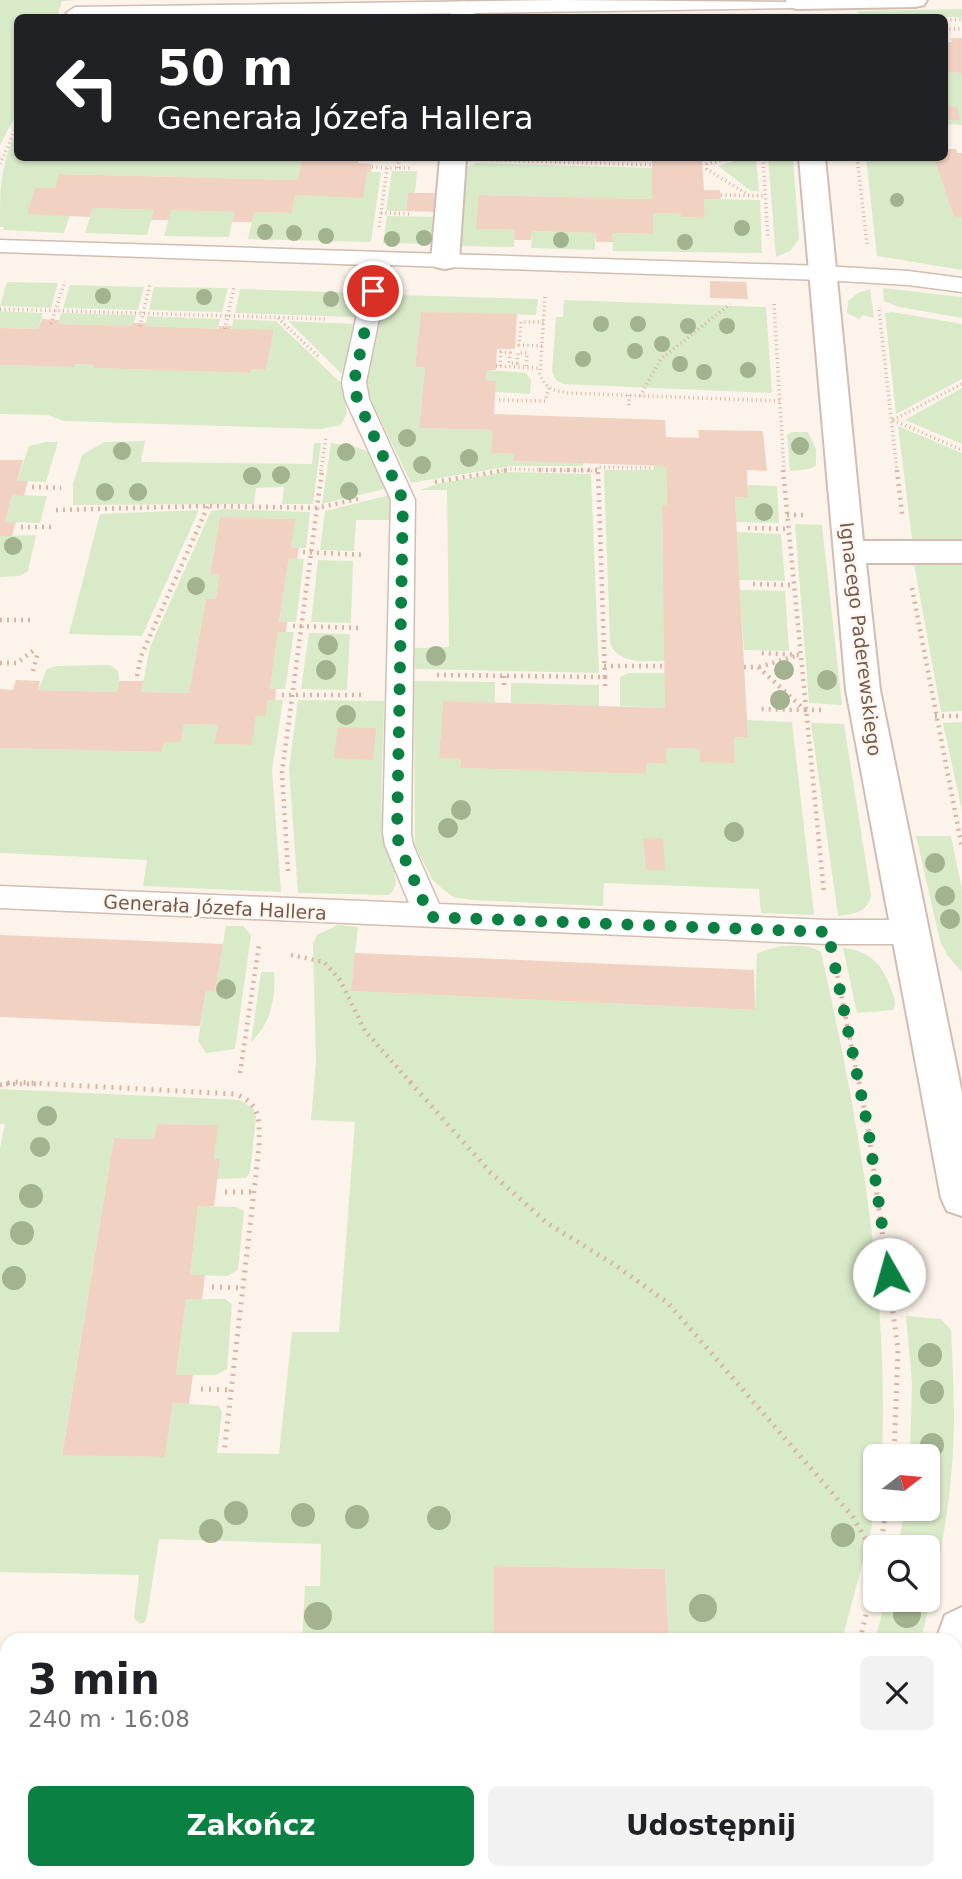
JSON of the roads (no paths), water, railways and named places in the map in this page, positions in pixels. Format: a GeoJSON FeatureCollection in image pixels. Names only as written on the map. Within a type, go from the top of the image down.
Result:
{"type":"FeatureCollection","features":[{"type":"Feature","properties":{"kind":"street"},"geometry":{"type":"LineString","coordinates":[[797,7],[915,0]]}},
{"type":"Feature","properties":{"kind":"street","name":"Ignacego Paderewskiego"},"geometry":{"type":"LineString","coordinates":[[812,161],[863,690],[962,1198]]}},
{"type":"Feature","properties":{"kind":"street"},"geometry":{"type":"LineString","coordinates":[[444,261],[453,162]]}},
{"type":"Feature","properties":{"kind":"street"},"geometry":{"type":"LineString","coordinates":[[848,552],[962,552]]}},
{"type":"Feature","properties":{"kind":"lane"},"geometry":{"type":"LineString","coordinates":[[75,13],[462,13],[797,7]]}},
{"type":"Feature","properties":{"kind":"lane"},"geometry":{"type":"LineString","coordinates":[[0,246],[379,246],[444,261],[823,273],[962,285]]}},
{"type":"Feature","properties":{"kind":"lane"},"geometry":{"type":"LineString","coordinates":[[379,246],[354,382],[357,399],[403,500],[397,833],[399,845],[430,917]]}},
{"type":"Feature","properties":{"kind":"lane","name":"Generała Józefa Hallera"},"geometry":{"type":"LineString","coordinates":[[0,897],[430,917],[828,932],[910,932]]}}]}
